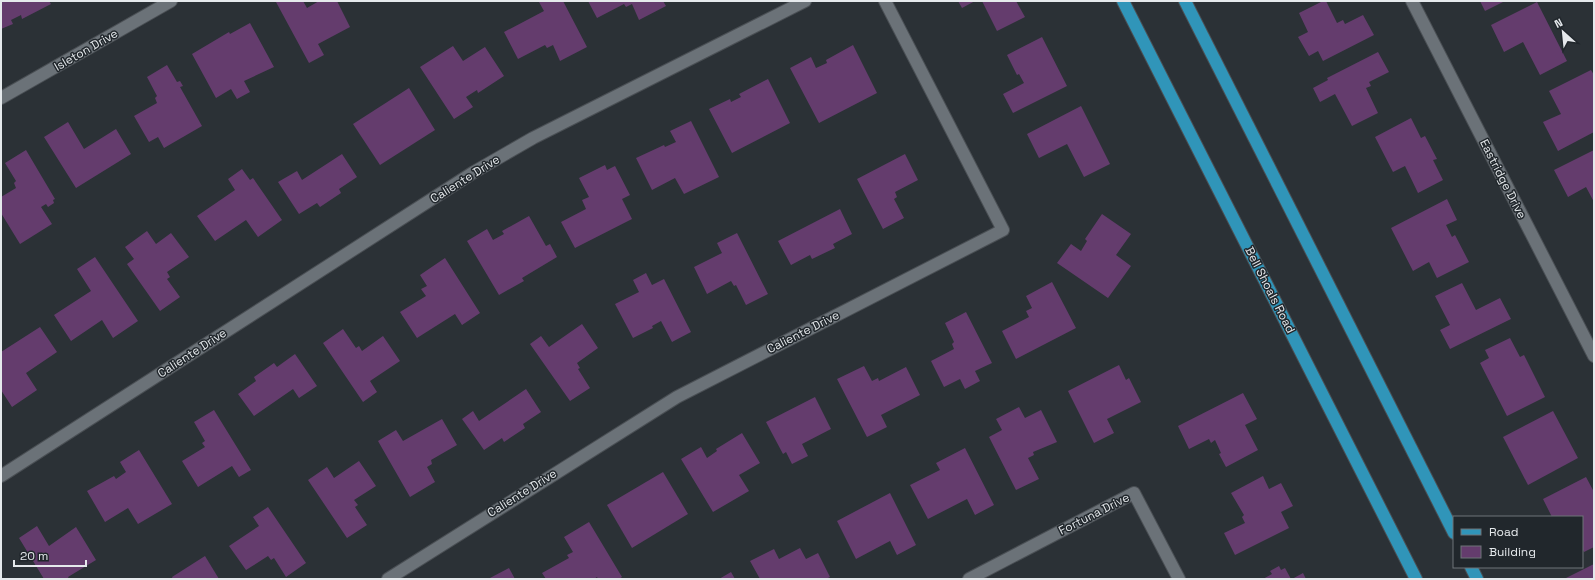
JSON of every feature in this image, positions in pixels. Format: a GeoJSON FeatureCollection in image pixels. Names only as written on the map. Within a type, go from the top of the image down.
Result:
{"type":"FeatureCollection","features":[{"type":"Feature","properties":{"kind":"main road","name":"Bell Shoals Road"},"geometry":{"type":"LineString","coordinates":[[1123,1],[1416,579]]}},
{"type":"Feature","properties":{"kind":"main road"},"geometry":{"type":"LineString","coordinates":[[1185,1],[1453,531]]}},
{"type":"Feature","properties":{"kind":"main road"},"geometry":{"type":"LineString","coordinates":[[1472,568],[1477,579]]}},
{"type":"Feature","properties":{"kind":"street","name":"Isleton Drive"},"geometry":{"type":"LineString","coordinates":[[1,98],[171,1]]}},
{"type":"Feature","properties":{"kind":"street","name":"Caliente Drive"},"geometry":{"type":"LineString","coordinates":[[1,476],[474,172],[533,138],[805,1]]}},
{"type":"Feature","properties":{"kind":"street","name":"Caliente Drive"},"geometry":{"type":"LineString","coordinates":[[388,579],[639,419],[677,397],[1003,230],[885,1]]}},
{"type":"Feature","properties":{"kind":"street","name":"Eastridge Drive"},"geometry":{"type":"LineString","coordinates":[[1412,1],[1594,356]]}},
{"type":"Feature","properties":{"kind":"street","name":"Fortuna Drive"},"geometry":{"type":"LineString","coordinates":[[969,579],[1134,493],[1179,579]]}},
{"type":"Feature","properties":{"kind":"building"},"geometry":{"type":"Polygon","coordinates":[[[1,1],[49,1],[51,4],[22,19],[21,15],[11,20],[13,24],[1,29],[1,1]]]}},
{"type":"Feature","properties":{"kind":"building"},"geometry":{"type":"Polygon","coordinates":[[[303,1],[307,8],[319,1],[337,1],[350,27],[318,44],[324,55],[309,63],[276,2],[303,1]]]}},
{"type":"Feature","properties":{"kind":"building"},"geometry":{"type":"Polygon","coordinates":[[[563,1],[587,47],[560,61],[553,45],[547,48],[545,45],[518,59],[504,32],[544,11],[539,2],[563,1]]]}},
{"type":"Feature","properties":{"kind":"building"},"geometry":{"type":"Polygon","coordinates":[[[588,1],[663,1],[666,6],[639,20],[632,4],[626,7],[624,4],[597,18],[588,1]]]}},
{"type":"Feature","properties":{"kind":"building"},"geometry":{"type":"Polygon","coordinates":[[[958,1],[975,1],[962,8],[958,1]]]}},
{"type":"Feature","properties":{"kind":"building"},"geometry":{"type":"Polygon","coordinates":[[[982,1],[1016,1],[1025,17],[997,31],[982,1]]]}},
{"type":"Feature","properties":{"kind":"building"},"geometry":{"type":"Polygon","coordinates":[[[1323,1],[1326,1],[1337,23],[1343,20],[1345,24],[1363,15],[1374,35],[1323,61],[1318,51],[1309,56],[1298,37],[1308,32],[1299,13],[1323,1]]]}},
{"type":"Feature","properties":{"kind":"building"},"geometry":{"type":"Polygon","coordinates":[[[1480,1],[1505,1],[1485,11],[1480,1]]]}},
{"type":"Feature","properties":{"kind":"building"},"geometry":{"type":"Polygon","coordinates":[[[1537,2],[1567,61],[1540,75],[1523,42],[1504,52],[1491,25],[1537,2]]]}},
{"type":"Feature","properties":{"kind":"building"},"geometry":{"type":"Polygon","coordinates":[[[250,23],[274,67],[244,81],[250,92],[237,99],[231,89],[216,98],[192,54],[229,32],[230,34],[250,23]]]}},
{"type":"Feature","properties":{"kind":"building"},"geometry":{"type":"Polygon","coordinates":[[[1042,37],[1067,86],[1013,113],[1003,94],[1024,83],[1019,74],[1017,75],[1007,55],[1042,37]]]}},
{"type":"Feature","properties":{"kind":"building"},"geometry":{"type":"Polygon","coordinates":[[[853,45],[877,93],[819,123],[790,68],[811,57],[816,68],[827,63],[826,60],[853,45]]]}},
{"type":"Feature","properties":{"kind":"building"},"geometry":{"type":"Polygon","coordinates":[[[453,46],[463,61],[485,47],[504,76],[478,93],[477,90],[466,97],[473,107],[454,119],[420,67],[453,46]]]}},
{"type":"Feature","properties":{"kind":"building"},"geometry":{"type":"Polygon","coordinates":[[[1378,52],[1389,72],[1369,82],[1371,86],[1366,88],[1378,113],[1352,126],[1335,94],[1320,102],[1313,88],[1328,80],[1327,78],[1378,52]]]}},
{"type":"Feature","properties":{"kind":"building"},"geometry":{"type":"Polygon","coordinates":[[[167,65],[177,82],[180,81],[183,86],[180,87],[202,126],[164,148],[158,137],[149,142],[134,116],[157,103],[155,98],[157,96],[147,77],[167,65]]]}},
{"type":"Feature","properties":{"kind":"building"},"geometry":{"type":"Polygon","coordinates":[[[1591,70],[1594,75],[1594,132],[1558,151],[1543,122],[1561,114],[1549,91],[1591,70]]]}},
{"type":"Feature","properties":{"kind":"building"},"geometry":{"type":"Polygon","coordinates":[[[768,79],[790,123],[732,153],[709,109],[730,99],[731,102],[741,97],[739,94],[768,79]]]}},
{"type":"Feature","properties":{"kind":"building"},"geometry":{"type":"Polygon","coordinates":[[[409,88],[435,130],[380,165],[353,124],[409,88]]]}},
{"type":"Feature","properties":{"kind":"building"},"geometry":{"type":"Polygon","coordinates":[[[1081,106],[1110,164],[1084,177],[1067,144],[1039,158],[1027,134],[1081,106]]]}},
{"type":"Feature","properties":{"kind":"building"},"geometry":{"type":"Polygon","coordinates":[[[1411,118],[1421,138],[1425,136],[1437,159],[1433,160],[1443,180],[1418,193],[1405,166],[1393,172],[1375,137],[1411,118]]]}},
{"type":"Feature","properties":{"kind":"building"},"geometry":{"type":"Polygon","coordinates":[[[691,121],[719,177],[684,194],[675,178],[652,190],[636,158],[664,145],[665,147],[676,142],[670,131],[691,121]]]}},
{"type":"Feature","properties":{"kind":"building"},"geometry":{"type":"Polygon","coordinates":[[[68,122],[84,149],[116,129],[131,154],[76,188],[44,137],[68,122]]]}},
{"type":"Feature","properties":{"kind":"building"},"geometry":{"type":"Polygon","coordinates":[[[26,150],[55,199],[53,200],[54,203],[48,207],[46,204],[41,207],[52,224],[20,244],[1,213],[1,197],[16,188],[14,183],[16,181],[5,163],[26,150]]]}},
{"type":"Feature","properties":{"kind":"building"},"geometry":{"type":"Polygon","coordinates":[[[1594,150],[1594,202],[1586,187],[1568,197],[1554,170],[1594,150]]]}},
{"type":"Feature","properties":{"kind":"building"},"geometry":{"type":"Polygon","coordinates":[[[342,154],[357,177],[339,189],[341,193],[320,207],[317,203],[299,214],[278,182],[297,171],[302,180],[342,154]]]}},
{"type":"Feature","properties":{"kind":"building"},"geometry":{"type":"Polygon","coordinates":[[[905,154],[918,180],[895,192],[897,197],[894,199],[904,218],[883,229],[857,179],[905,154]]]}},
{"type":"Feature","properties":{"kind":"building"},"geometry":{"type":"Polygon","coordinates":[[[605,165],[607,170],[615,166],[630,195],[622,199],[632,219],[575,248],[561,222],[586,209],[582,200],[589,197],[579,178],[605,165]]]}},
{"type":"Feature","properties":{"kind":"building"},"geometry":{"type":"Polygon","coordinates":[[[242,169],[250,180],[253,178],[282,220],[258,237],[246,220],[215,241],[197,216],[235,190],[228,179],[242,169]]]}},
{"type":"Feature","properties":{"kind":"building"},"geometry":{"type":"Polygon","coordinates":[[[1447,199],[1457,220],[1446,225],[1452,237],[1455,235],[1469,262],[1437,278],[1429,262],[1413,271],[1391,228],[1447,199]]]}},
{"type":"Feature","properties":{"kind":"building"},"geometry":{"type":"Polygon","coordinates":[[[840,209],[852,234],[833,244],[835,248],[812,259],[810,255],[791,265],[778,241],[840,209]]]}},
{"type":"Feature","properties":{"kind":"building"},"geometry":{"type":"Polygon","coordinates":[[[1102,214],[1131,234],[1116,255],[1131,266],[1108,298],[1057,263],[1071,244],[1081,251],[1087,241],[1085,239],[1102,214]]]}},
{"type":"Feature","properties":{"kind":"building"},"geometry":{"type":"Polygon","coordinates":[[[529,216],[546,246],[550,244],[557,257],[522,278],[524,281],[499,295],[467,241],[487,229],[493,240],[504,234],[502,231],[529,216]]]}},
{"type":"Feature","properties":{"kind":"building"},"geometry":{"type":"Polygon","coordinates":[[[147,231],[156,244],[171,233],[189,257],[167,272],[170,277],[167,279],[180,297],[160,311],[127,264],[134,259],[125,247],[147,231]]]}},
{"type":"Feature","properties":{"kind":"building"},"geometry":{"type":"Polygon","coordinates":[[[737,233],[768,294],[746,305],[736,285],[734,286],[731,281],[707,294],[694,267],[722,253],[717,243],[737,233]]]}},
{"type":"Feature","properties":{"kind":"building"},"geometry":{"type":"Polygon","coordinates":[[[95,257],[138,321],[113,338],[102,320],[71,341],[54,315],[91,291],[77,269],[95,257]]]}},
{"type":"Feature","properties":{"kind":"building"},"geometry":{"type":"Polygon","coordinates":[[[445,258],[480,313],[462,325],[455,314],[417,338],[400,312],[426,296],[421,289],[427,286],[420,275],[445,258]]]}},
{"type":"Feature","properties":{"kind":"building"},"geometry":{"type":"Polygon","coordinates":[[[646,273],[652,285],[664,279],[691,332],[672,342],[661,321],[652,326],[653,328],[633,338],[615,304],[639,292],[633,280],[646,273]]]}},
{"type":"Feature","properties":{"kind":"building"},"geometry":{"type":"Polygon","coordinates":[[[1052,282],[1076,328],[1016,359],[1002,331],[1029,317],[1026,311],[1032,308],[1026,296],[1052,282]]]}},
{"type":"Feature","properties":{"kind":"building"},"geometry":{"type":"Polygon","coordinates":[[[1462,283],[1476,310],[1500,298],[1511,319],[1450,349],[1440,330],[1450,325],[1435,296],[1462,283]]]}},
{"type":"Feature","properties":{"kind":"building"},"geometry":{"type":"Polygon","coordinates":[[[966,312],[992,363],[975,371],[980,381],[965,389],[960,379],[944,387],[931,361],[954,349],[952,344],[954,342],[945,323],[966,312]]]}},
{"type":"Feature","properties":{"kind":"building"},"geometry":{"type":"Polygon","coordinates":[[[582,324],[598,348],[577,363],[580,368],[578,369],[590,388],[570,401],[530,344],[541,336],[549,347],[582,324]]]}},
{"type":"Feature","properties":{"kind":"building"},"geometry":{"type":"Polygon","coordinates":[[[40,327],[57,352],[26,373],[37,390],[12,407],[1,390],[1,352],[40,327]]]}},
{"type":"Feature","properties":{"kind":"building"},"geometry":{"type":"Polygon","coordinates":[[[343,329],[356,348],[359,346],[362,351],[383,336],[400,361],[370,381],[377,392],[363,402],[323,343],[343,329]]]}},
{"type":"Feature","properties":{"kind":"building"},"geometry":{"type":"Polygon","coordinates":[[[1510,338],[1520,357],[1524,355],[1545,397],[1507,416],[1480,363],[1489,358],[1485,350],[1510,338]]]}},
{"type":"Feature","properties":{"kind":"building"},"geometry":{"type":"Polygon","coordinates":[[[295,354],[317,386],[299,398],[293,389],[254,416],[238,394],[256,381],[254,377],[274,363],[277,367],[295,354]]]}},
{"type":"Feature","properties":{"kind":"building"},"geometry":{"type":"Polygon","coordinates":[[[1119,365],[1126,380],[1129,378],[1141,402],[1107,419],[1114,433],[1094,443],[1068,391],[1119,365]]]}},
{"type":"Feature","properties":{"kind":"building"},"geometry":{"type":"Polygon","coordinates":[[[864,366],[872,381],[878,378],[879,381],[906,367],[920,395],[881,415],[887,427],[867,437],[837,379],[864,366]]]}},
{"type":"Feature","properties":{"kind":"building"},"geometry":{"type":"Polygon","coordinates":[[[526,389],[541,412],[523,424],[525,428],[504,442],[502,438],[484,450],[462,419],[473,411],[479,421],[526,389]]]}},
{"type":"Feature","properties":{"kind":"building"},"geometry":{"type":"Polygon","coordinates":[[[1243,393],[1257,419],[1245,425],[1258,450],[1226,467],[1219,454],[1221,453],[1215,440],[1211,443],[1209,439],[1189,449],[1178,426],[1243,393]]]}},
{"type":"Feature","properties":{"kind":"building"},"geometry":{"type":"Polygon","coordinates":[[[815,397],[831,429],[802,444],[808,456],[792,464],[786,452],[783,454],[766,422],[815,397]]]}},
{"type":"Feature","properties":{"kind":"building"},"geometry":{"type":"Polygon","coordinates":[[[1019,407],[1025,418],[1041,410],[1057,442],[1033,452],[1034,455],[1028,458],[1039,479],[1016,490],[989,437],[1002,430],[996,419],[1019,407]]]}},
{"type":"Feature","properties":{"kind":"building"},"geometry":{"type":"Polygon","coordinates":[[[214,410],[251,470],[239,477],[232,466],[198,487],[182,461],[205,447],[202,443],[205,441],[194,422],[214,410]]]}},
{"type":"Feature","properties":{"kind":"building"},"geometry":{"type":"Polygon","coordinates":[[[1553,411],[1578,458],[1528,485],[1503,437],[1553,411]]]}},
{"type":"Feature","properties":{"kind":"building"},"geometry":{"type":"Polygon","coordinates":[[[442,419],[457,445],[431,460],[432,464],[427,467],[435,482],[410,497],[378,441],[396,430],[403,441],[442,419]]]}},
{"type":"Feature","properties":{"kind":"building"},"geometry":{"type":"Polygon","coordinates":[[[742,433],[760,463],[739,475],[749,491],[713,512],[681,459],[701,447],[707,458],[717,451],[716,449],[742,433]]]}},
{"type":"Feature","properties":{"kind":"building"},"geometry":{"type":"Polygon","coordinates":[[[965,448],[994,505],[975,515],[967,499],[928,519],[910,485],[940,470],[936,463],[965,448]]]}},
{"type":"Feature","properties":{"kind":"building"},"geometry":{"type":"Polygon","coordinates":[[[139,450],[172,504],[138,524],[128,508],[105,522],[87,491],[114,476],[116,479],[126,472],[120,462],[139,450]]]}},
{"type":"Feature","properties":{"kind":"building"},"geometry":{"type":"Polygon","coordinates":[[[359,461],[376,486],[354,500],[358,505],[355,507],[367,525],[347,538],[308,480],[327,467],[334,478],[359,461]]]}},
{"type":"Feature","properties":{"kind":"building"},"geometry":{"type":"Polygon","coordinates":[[[663,472],[688,514],[632,548],[607,505],[663,472]]]}},
{"type":"Feature","properties":{"kind":"building"},"geometry":{"type":"Polygon","coordinates":[[[1263,476],[1269,489],[1281,483],[1293,506],[1281,512],[1289,528],[1235,555],[1224,533],[1245,523],[1242,517],[1244,515],[1231,493],[1263,476]]]}},
{"type":"Feature","properties":{"kind":"building"},"geometry":{"type":"Polygon","coordinates":[[[1586,477],[1594,492],[1594,547],[1584,552],[1583,550],[1583,516],[1552,516],[1543,499],[1586,477]]]}},
{"type":"Feature","properties":{"kind":"building"},"geometry":{"type":"Polygon","coordinates":[[[890,493],[916,545],[897,555],[890,541],[856,559],[837,521],[890,493]]]}},
{"type":"Feature","properties":{"kind":"building"},"geometry":{"type":"Polygon","coordinates":[[[268,507],[306,563],[286,577],[274,558],[271,560],[268,556],[246,570],[229,546],[259,526],[253,517],[268,507]]]}},
{"type":"Feature","properties":{"kind":"building"},"geometry":{"type":"Polygon","coordinates":[[[589,522],[622,577],[619,579],[598,579],[597,577],[594,579],[546,579],[542,573],[569,558],[567,555],[573,552],[564,537],[589,522]]]}},
{"type":"Feature","properties":{"kind":"building"},"geometry":{"type":"Polygon","coordinates":[[[37,526],[49,546],[76,527],[96,560],[68,577],[69,579],[44,579],[19,538],[37,526]]]}},
{"type":"Feature","properties":{"kind":"building"},"geometry":{"type":"Polygon","coordinates":[[[800,548],[806,559],[818,553],[830,577],[826,579],[760,579],[750,561],[774,549],[779,559],[800,548]]]}},
{"type":"Feature","properties":{"kind":"building"},"geometry":{"type":"Polygon","coordinates":[[[205,556],[219,579],[173,579],[172,577],[205,556]]]}},
{"type":"Feature","properties":{"kind":"building"},"geometry":{"type":"Polygon","coordinates":[[[1594,564],[1594,579],[1564,579],[1594,564]]]}},
{"type":"Feature","properties":{"kind":"building"},"geometry":{"type":"Polygon","coordinates":[[[1279,566],[1281,570],[1285,568],[1291,579],[1263,579],[1272,574],[1270,571],[1279,566]]]}},
{"type":"Feature","properties":{"kind":"building"},"geometry":{"type":"Polygon","coordinates":[[[509,568],[515,579],[488,579],[509,568]]]}},
{"type":"Feature","properties":{"kind":"building"},"geometry":{"type":"Polygon","coordinates":[[[731,572],[735,579],[719,579],[731,572]]]}},
{"type":"Feature","properties":{"kind":"building"},"geometry":{"type":"Polygon","coordinates":[[[1303,573],[1306,579],[1292,579],[1303,573]]]}}]}
